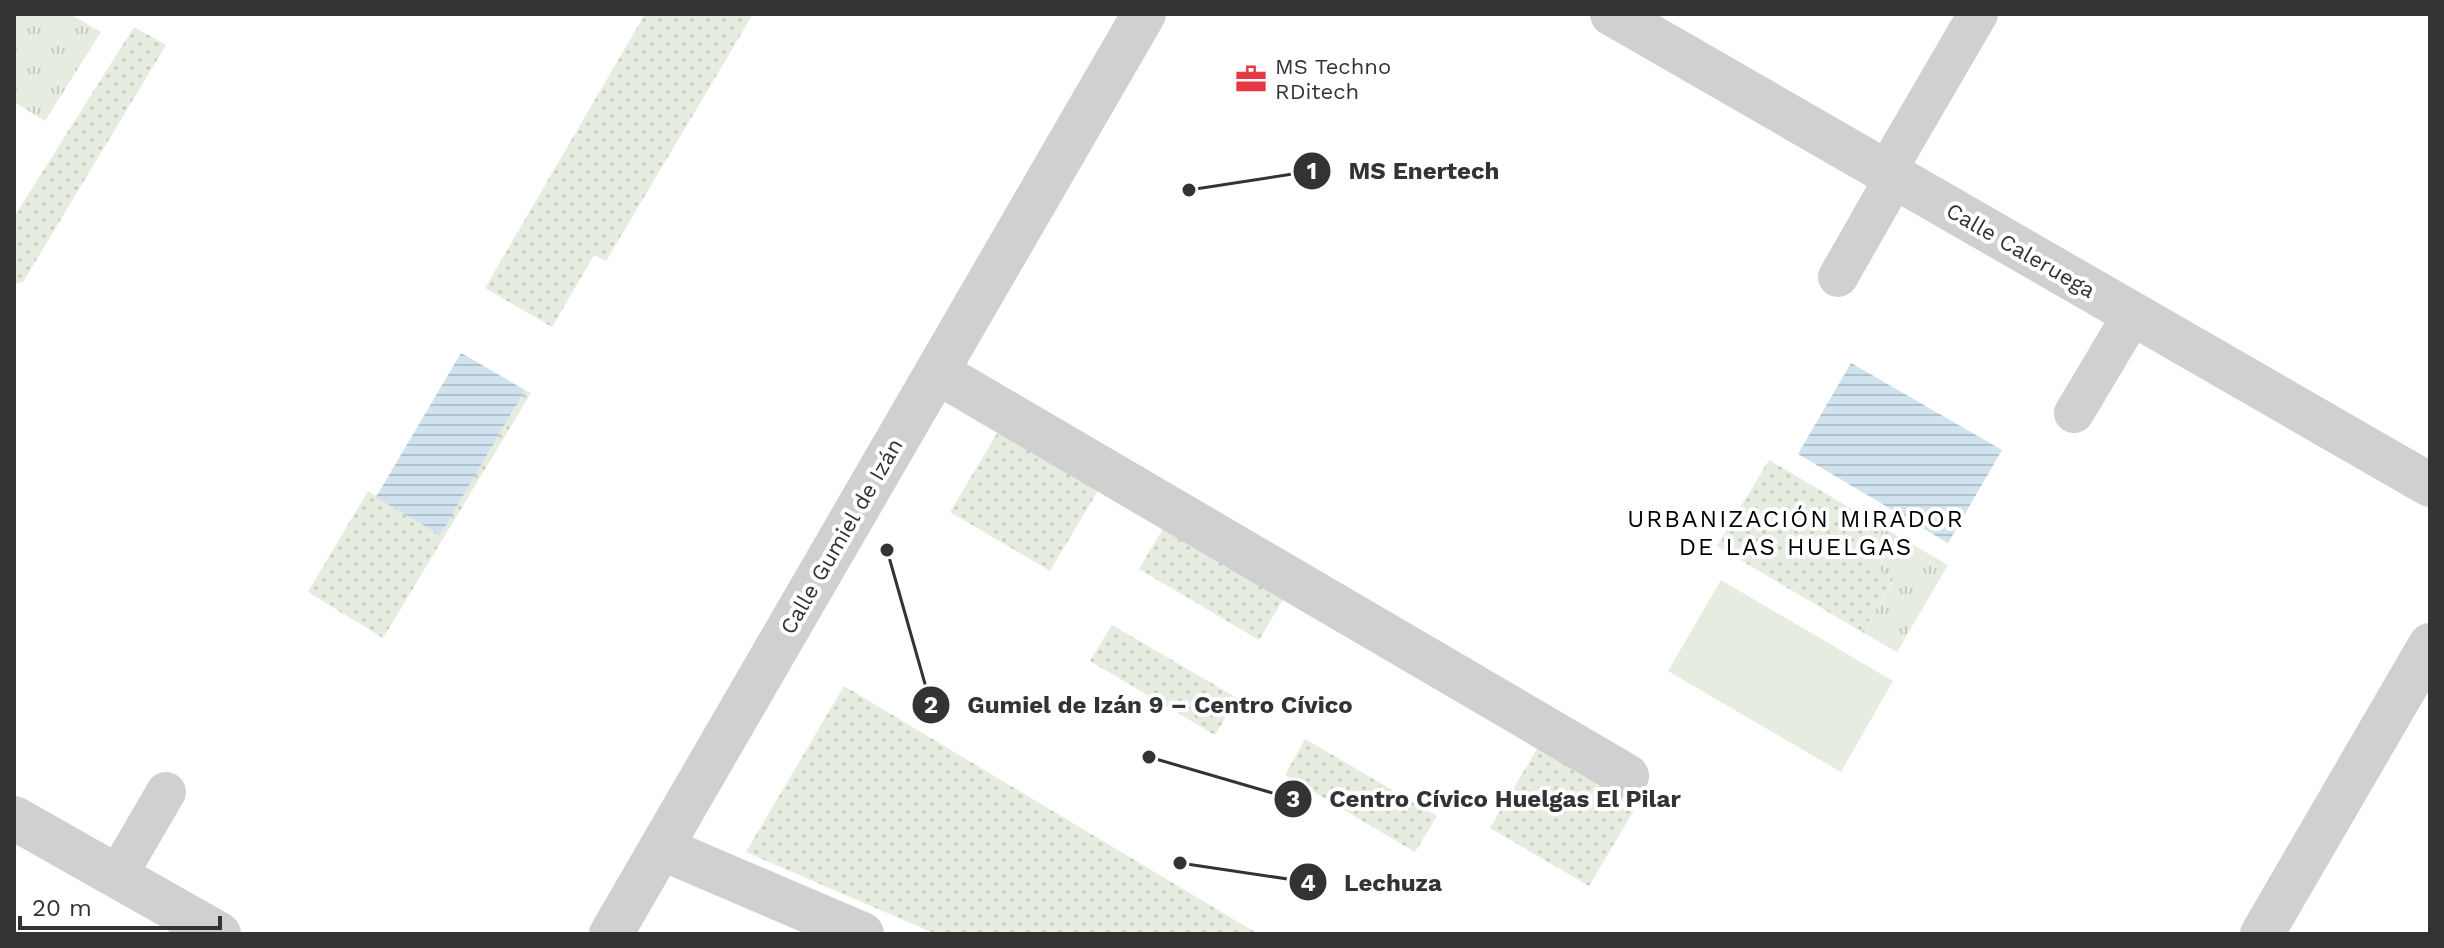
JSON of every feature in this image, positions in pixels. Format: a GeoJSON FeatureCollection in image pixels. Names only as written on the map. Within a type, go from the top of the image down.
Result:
{"type":"FeatureCollection","features":[{"type":"Feature","properties":{"kind":"street","name":"Calle Gumiel de Izán"},"geometry":{"type":"LineString","coordinates":[[611,934],[1144,14]]}},
{"type":"Feature","properties":{"kind":"street","name":"Calle Caleruega"},"geometry":{"type":"LineString","coordinates":[[1612,14],[2430,485]]}},
{"type":"Feature","properties":{"kind":"street"},"geometry":{"type":"LineString","coordinates":[[937,372],[1627,776]]}},
{"type":"Feature","properties":{"kind":"street"},"geometry":{"type":"LineString","coordinates":[[2262,934],[2430,645]]}},
{"type":"Feature","properties":{"kind":"street"},"geometry":{"type":"LineString","coordinates":[[14,818],[219,934]]}},
{"type":"Feature","properties":{"kind":"street"},"geometry":{"type":"LineString","coordinates":[[661,848],[862,934]]}},
{"type":"Feature","properties":{"kind":"lane"},"geometry":{"type":"LineString","coordinates":[[1838,277],[1936,86],[1978,14]]}},
{"type":"Feature","properties":{"kind":"lane"},"geometry":{"type":"LineString","coordinates":[[2074,413],[2133,314]]}},
{"type":"Feature","properties":{"kind":"lane"},"geometry":{"type":"LineString","coordinates":[[117,876],[166,792]]}},
{"type":"Feature","properties":{"kind":"green space"},"geometry":{"type":"Polygon","coordinates":[[[14,14],[70,14],[101,32],[45,121],[14,102],[14,14]]]}},
{"type":"Feature","properties":{"kind":"green space"},"geometry":{"type":"Polygon","coordinates":[[[645,14],[753,14],[606,261],[594,255],[552,327],[485,288],[645,14]]]}},
{"type":"Feature","properties":{"kind":"green space"},"geometry":{"type":"Polygon","coordinates":[[[134,27],[166,45],[23,282],[14,284],[14,217],[134,27]]]}},
{"type":"Feature","properties":{"kind":"green space"},"geometry":{"type":"Polygon","coordinates":[[[525,390],[531,393],[383,638],[308,592],[368,491],[440,534],[525,390]]]}},
{"type":"Feature","properties":{"kind":"green space"},"geometry":{"type":"Polygon","coordinates":[[[999,430],[1099,489],[1050,571],[950,512],[999,430]]]}},
{"type":"Feature","properties":{"kind":"green space"},"geometry":{"type":"Polygon","coordinates":[[[1769,460],[1884,528],[1864,561],[1894,578],[1862,632],[1717,546],[1769,460]]]}},
{"type":"Feature","properties":{"kind":"green space"},"geometry":{"type":"Polygon","coordinates":[[[1164,527],[1284,598],[1259,640],[1139,569],[1164,527]]]}},
{"type":"Feature","properties":{"kind":"green space"},"geometry":{"type":"Polygon","coordinates":[[[1884,528],[1948,565],[1897,652],[1862,632],[1894,579],[1864,561],[1884,528]]]}},
{"type":"Feature","properties":{"kind":"green space"},"geometry":{"type":"Polygon","coordinates":[[[1721,580],[1893,681],[1841,772],[1668,671],[1721,580]]]}},
{"type":"Feature","properties":{"kind":"green space"},"geometry":{"type":"Polygon","coordinates":[[[1112,625],[1237,698],[1215,735],[1090,661],[1112,625]]]}},
{"type":"Feature","properties":{"kind":"green space"},"geometry":{"type":"Polygon","coordinates":[[[844,686],[1258,934],[936,934],[746,852],[844,686]]]}},
{"type":"Feature","properties":{"kind":"green space"},"geometry":{"type":"Polygon","coordinates":[[[1305,739],[1437,816],[1415,852],[1285,775],[1305,739]]]}},
{"type":"Feature","properties":{"kind":"green space"},"geometry":{"type":"Polygon","coordinates":[[[1538,747],[1637,805],[1589,886],[1490,828],[1538,747]]]}},
{"type":"Feature","properties":{"kind":"water"},"geometry":{"type":"Polygon","coordinates":[[[461,353],[525,390],[440,535],[376,497],[461,353]]]}},
{"type":"Feature","properties":{"kind":"water"},"geometry":{"type":"Polygon","coordinates":[[[1851,363],[2002,450],[1948,543],[1798,454],[1851,363]]]}},
{"type":"Feature","properties":{"kind":"place","name":"MS Techno RDitech"},"geometry":{"type":"Point","coordinates":[1251,79]}},
{"type":"Feature","properties":{"kind":"place","name":"MS Enertech"},"geometry":{"type":"Point","coordinates":[1189,190]}},
{"type":"Feature","properties":{"kind":"place","name":"Gumiel de Izán 9 – Centro Cívico"},"geometry":{"type":"Point","coordinates":[887,550]}},
{"type":"Feature","properties":{"kind":"place","name":"Centro Cívico Huelgas El Pilar"},"geometry":{"type":"Point","coordinates":[1149,757]}},
{"type":"Feature","properties":{"kind":"place","name":"Lechuza"},"geometry":{"type":"Point","coordinates":[1180,863]}},
{"type":"Feature","properties":{"kind":"district","name":"URBANIZACIÓN MIRADOR DE LAS HUELGAS"},"geometry":{"type":"Point","coordinates":[1796,533]}}]}
